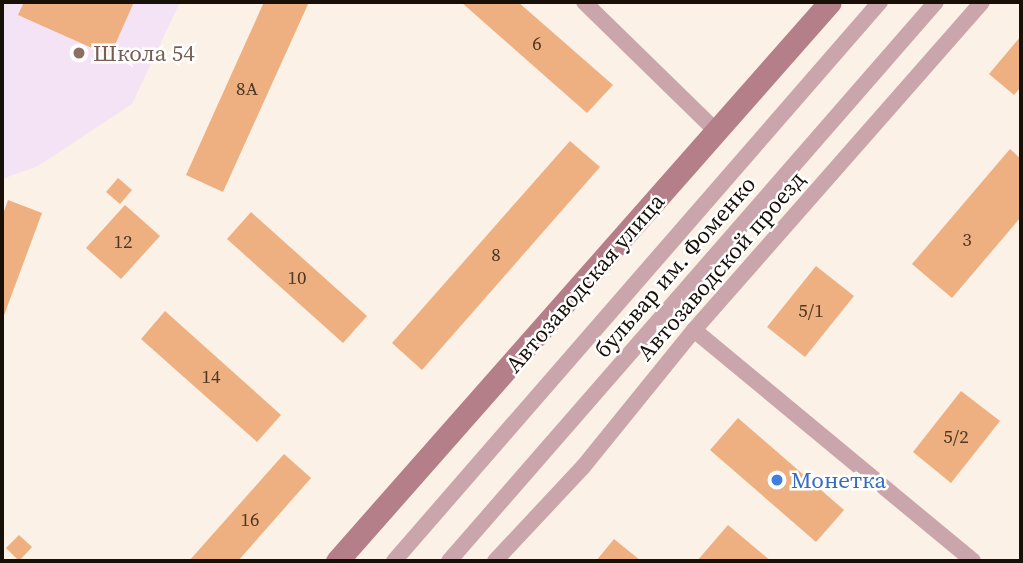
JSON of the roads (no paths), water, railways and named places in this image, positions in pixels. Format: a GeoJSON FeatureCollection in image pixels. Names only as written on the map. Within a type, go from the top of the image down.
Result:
{"type":"FeatureCollection","features":[{"type":"Feature","properties":{"kind":"street"},"geometry":{"type":"LineString","coordinates":[[584,2],[718,132]]}},
{"type":"Feature","properties":{"kind":"street","name":"Автозаводская улица"},"geometry":{"type":"LineString","coordinates":[[337,561],[830,2]]}},
{"type":"Feature","properties":{"kind":"street","name":"бульвар им. Фоменко"},"geometry":{"type":"LineString","coordinates":[[394,561],[880,2]]}},
{"type":"Feature","properties":{"kind":"street","name":"бульвар им. Фоменко"},"geometry":{"type":"LineString","coordinates":[[449,561],[936,2]]}},
{"type":"Feature","properties":{"kind":"street","name":"Автозаводской проезд"},"geometry":{"type":"LineString","coordinates":[[495,561],[583,467],[694,330],[982,2]]}},
{"type":"Feature","properties":{"kind":"street"},"geometry":{"type":"LineString","coordinates":[[694,330],[973,561]]}},
{"type":"Feature","properties":{"kind":"place","name":"Школа 54"},"geometry":{"type":"Point","coordinates":[79,53]}},
{"type":"Feature","properties":{"kind":"place","name":"Монетка"},"geometry":{"type":"Point","coordinates":[777,480]}}]}
